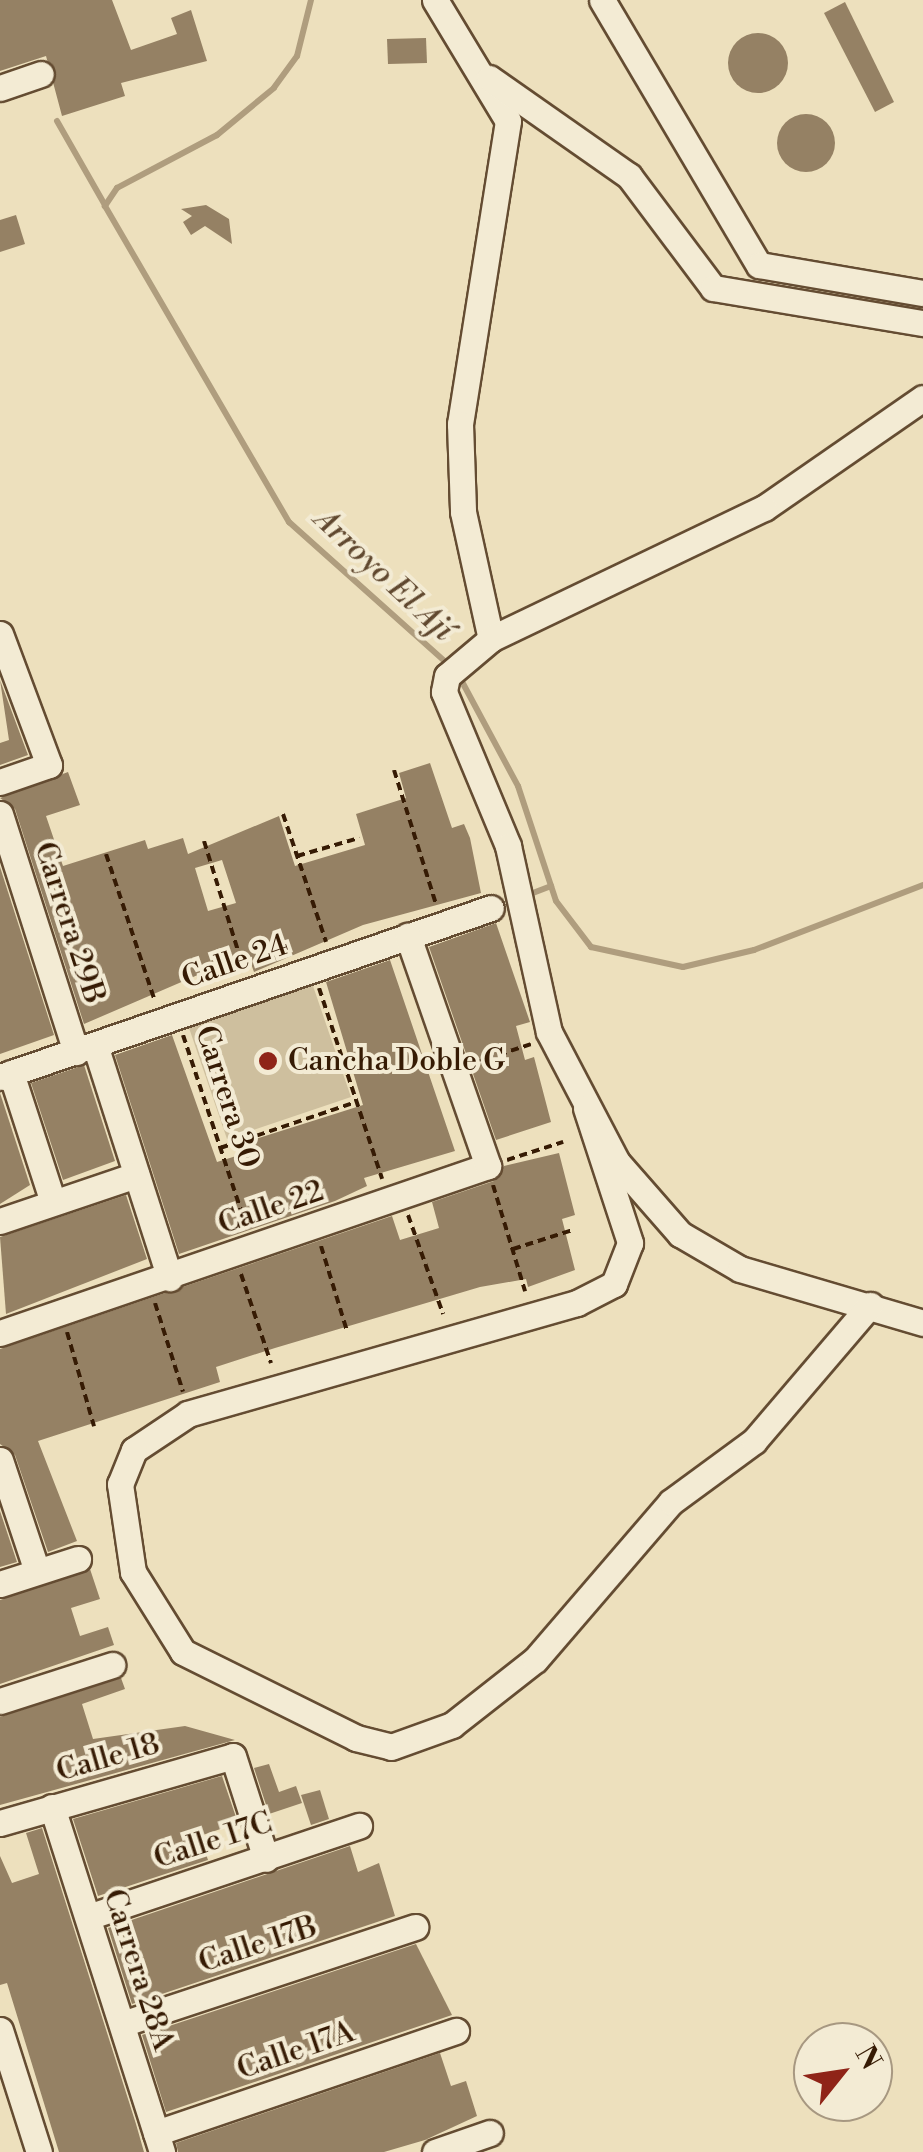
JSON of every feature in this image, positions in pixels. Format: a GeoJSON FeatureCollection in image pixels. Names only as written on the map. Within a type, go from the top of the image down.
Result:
{"type":"FeatureCollection","features":[{"type":"Feature","properties":{"kind":"street"},"geometry":{"type":"LineString","coordinates":[[435,0],[489,78],[510,153],[475,286],[459,461],[481,646]]}},
{"type":"Feature","properties":{"kind":"street"},"geometry":{"type":"LineString","coordinates":[[602,0],[759,265],[923,293]]}},
{"type":"Feature","properties":{"kind":"street"},"geometry":{"type":"LineString","coordinates":[[0,88],[41,74]]}},
{"type":"Feature","properties":{"kind":"street"},"geometry":{"type":"LineString","coordinates":[[489,78],[629,176],[713,288],[923,323]]}},
{"type":"Feature","properties":{"kind":"street"},"geometry":{"type":"LineString","coordinates":[[870,1305],[754,1441],[671,1502],[535,1660],[452,1725],[392,1747],[356,1738],[183,1652],[133,1572],[120,1484],[134,1450],[188,1414],[577,1303],[614,1284],[630,1243],[586,1108],[541,1007],[514,868],[444,692],[447,676],[481,646],[764,508],[923,398]]}},
{"type":"Feature","properties":{"kind":"street"},"geometry":{"type":"LineString","coordinates":[[0,634],[6,664],[48,765],[0,782]]}},
{"type":"Feature","properties":{"kind":"street","name":"Carrera 29B"},"geometry":{"type":"LineString","coordinates":[[0,814],[136,1175],[160,1281]]}},
{"type":"Feature","properties":{"kind":"street","name":"Calle 24"},"geometry":{"type":"LineString","coordinates":[[5,1075],[491,908]]}},
{"type":"Feature","properties":{"kind":"street"},"geometry":{"type":"LineString","coordinates":[[408,936],[488,1166]]}},
{"type":"Feature","properties":{"kind":"street"},"geometry":{"type":"LineString","coordinates":[[5,1075],[53,1202]]}},
{"type":"Feature","properties":{"kind":"street"},"geometry":{"type":"LineString","coordinates":[[586,1108],[680,1234],[803,1295],[870,1305],[923,1323]]}},
{"type":"Feature","properties":{"kind":"street","name":"Calle 22"},"geometry":{"type":"LineString","coordinates":[[0,1334],[488,1166]]}},
{"type":"Feature","properties":{"kind":"street"},"geometry":{"type":"LineString","coordinates":[[0,1221],[136,1175]]}},
{"type":"Feature","properties":{"kind":"street"},"geometry":{"type":"LineString","coordinates":[[0,1460],[37,1571]]}},
{"type":"Feature","properties":{"kind":"street"},"geometry":{"type":"LineString","coordinates":[[0,1584],[78,1559]]}},
{"type":"Feature","properties":{"kind":"street"},"geometry":{"type":"LineString","coordinates":[[0,1701],[112,1665]]}},
{"type":"Feature","properties":{"kind":"street","name":"Calle 18"},"geometry":{"type":"LineString","coordinates":[[0,1822],[233,1756],[266,1859]]}},
{"type":"Feature","properties":{"kind":"street","name":"Carrera 28A"},"geometry":{"type":"LineString","coordinates":[[52,1807],[159,2142]]}},
{"type":"Feature","properties":{"kind":"street","name":"Calle 17C"},"geometry":{"type":"LineString","coordinates":[[88,1917],[359,1826]]}},
{"type":"Feature","properties":{"kind":"street","name":"Calle 17B"},"geometry":{"type":"LineString","coordinates":[[122,2024],[414,1927]]}},
{"type":"Feature","properties":{"kind":"street"},"geometry":{"type":"LineString","coordinates":[[0,2030],[39,2152]]}},
{"type":"Feature","properties":{"kind":"street","name":"Calle 17A"},"geometry":{"type":"LineString","coordinates":[[159,2142],[456,2031]]}},
{"type":"Feature","properties":{"kind":"street"},"geometry":{"type":"LineString","coordinates":[[435,2152],[490,2133]]}},
{"type":"Feature","properties":{"kind":"path"},"geometry":{"type":"LineString","coordinates":[[394,770],[443,924]]}},
{"type":"Feature","properties":{"kind":"path"},"geometry":{"type":"LineString","coordinates":[[284,814],[298,856],[356,1102],[443,1314]]}},
{"type":"Feature","properties":{"kind":"path"},"geometry":{"type":"LineString","coordinates":[[298,856],[359,838]]}},
{"type":"Feature","properties":{"kind":"path"},"geometry":{"type":"LineString","coordinates":[[204,841],[250,991]]}},
{"type":"Feature","properties":{"kind":"path","name":"Carrera 30"},"geometry":{"type":"LineString","coordinates":[[106,854],[220,1148],[271,1363]]}},
{"type":"Feature","properties":{"kind":"path"},"geometry":{"type":"LineString","coordinates":[[455,1069],[538,1042]]}},
{"type":"Feature","properties":{"kind":"path"},"geometry":{"type":"LineString","coordinates":[[220,1148],[356,1102]]}},
{"type":"Feature","properties":{"kind":"path"},"geometry":{"type":"LineString","coordinates":[[525,1291],[488,1166],[563,1142]]}},
{"type":"Feature","properties":{"kind":"path"},"geometry":{"type":"LineString","coordinates":[[315,1227],[348,1331]]}},
{"type":"Feature","properties":{"kind":"path"},"geometry":{"type":"LineString","coordinates":[[512,1249],[573,1230]]}},
{"type":"Feature","properties":{"kind":"path"},"geometry":{"type":"LineString","coordinates":[[160,1281],[183,1392]]}},
{"type":"Feature","properties":{"kind":"path"},"geometry":{"type":"LineString","coordinates":[[61,1314],[94,1426]]}},
{"type":"Feature","properties":{"kind":"shaded area"},"geometry":{"type":"Polygon","coordinates":[[[312,983],[351,1097],[227,1139],[188,1025],[312,983]]]}},
{"type":"Feature","properties":{"kind":"building"},"geometry":{"type":"Polygon","coordinates":[[[0,0],[112,0],[131,50],[177,34],[171,18],[191,10],[207,61],[121,83],[125,96],[62,116],[46,56],[0,71],[0,0]]]}},
{"type":"Feature","properties":{"kind":"building"},"geometry":{"type":"Polygon","coordinates":[[[845,2],[894,102],[875,112],[824,13],[845,2]]]}},
{"type":"Feature","properties":{"kind":"building"},"geometry":{"type":"Polygon","coordinates":[[[758,33],[779,42],[788,63],[779,84],[758,93],[737,84],[728,63],[737,42],[758,33]]]}},
{"type":"Feature","properties":{"kind":"building"},"geometry":{"type":"Polygon","coordinates":[[[426,38],[427,63],[388,64],[387,39],[426,38]]]}},
{"type":"Feature","properties":{"kind":"building"},"geometry":{"type":"Polygon","coordinates":[[[806,114],[826,123],[835,143],[826,163],[806,172],[786,163],[777,143],[786,123],[806,114]]]}},
{"type":"Feature","properties":{"kind":"building"},"geometry":{"type":"Polygon","coordinates":[[[206,205],[229,219],[232,244],[205,226],[191,235],[183,222],[192,216],[181,209],[206,205]]]}},
{"type":"Feature","properties":{"kind":"building"},"geometry":{"type":"Polygon","coordinates":[[[16,215],[25,244],[0,252],[0,220],[16,215]]]}},
{"type":"Feature","properties":{"kind":"building"},"geometry":{"type":"Polygon","coordinates":[[[0,680],[28,755],[0,765],[0,743],[9,740],[0,680]]]}},
{"type":"Feature","properties":{"kind":"building"},"geometry":{"type":"Polygon","coordinates":[[[430,763],[452,828],[464,824],[470,838],[481,893],[363,925],[254,972],[249,958],[207,971],[84,1024],[15,809],[0,798],[68,772],[80,805],[46,816],[63,866],[145,840],[148,849],[183,838],[188,854],[279,816],[295,866],[365,845],[356,814],[406,798],[399,773],[430,763]],[[222,860],[195,868],[208,911],[236,903],[222,860]]]}},
{"type":"Feature","properties":{"kind":"building"},"geometry":{"type":"Polygon","coordinates":[[[0,867],[54,1035],[0,1054],[0,867]]]}},
{"type":"Feature","properties":{"kind":"building"},"geometry":{"type":"Polygon","coordinates":[[[496,923],[530,1022],[516,1026],[525,1060],[534,1057],[551,1122],[496,1140],[429,947],[496,923]]]}},
{"type":"Feature","properties":{"kind":"building"},"geometry":{"type":"Polygon","coordinates":[[[390,960],[455,1151],[364,1178],[367,1186],[335,1201],[179,1254],[115,1055],[172,1035],[217,1162],[249,1152],[246,1142],[363,1105],[326,982],[390,960]]]}},
{"type":"Feature","properties":{"kind":"building"},"geometry":{"type":"Polygon","coordinates":[[[84,1065],[115,1161],[63,1180],[31,1083],[84,1065]]]}},
{"type":"Feature","properties":{"kind":"building"},"geometry":{"type":"Polygon","coordinates":[[[0,1093],[30,1185],[0,1204],[0,1093]]]}},
{"type":"Feature","properties":{"kind":"building"},"geometry":{"type":"Polygon","coordinates":[[[559,1153],[575,1215],[562,1219],[575,1270],[528,1287],[526,1279],[480,1287],[275,1348],[216,1367],[220,1382],[38,1441],[77,1541],[48,1552],[15,1455],[0,1444],[0,1349],[392,1216],[400,1240],[439,1228],[432,1202],[494,1181],[504,1166],[559,1153]]]}},
{"type":"Feature","properties":{"kind":"building"},"geometry":{"type":"Polygon","coordinates":[[[126,1195],[147,1259],[6,1314],[0,1237],[126,1195]]]}},
{"type":"Feature","properties":{"kind":"building"},"geometry":{"type":"Polygon","coordinates":[[[0,1511],[17,1562],[0,1567],[0,1511]]]}},
{"type":"Feature","properties":{"kind":"building"},"geometry":{"type":"Polygon","coordinates":[[[90,1569],[100,1599],[71,1608],[80,1636],[108,1627],[114,1645],[0,1684],[0,1600],[90,1569]]]}},
{"type":"Feature","properties":{"kind":"building"},"geometry":{"type":"Polygon","coordinates":[[[121,1678],[125,1689],[82,1704],[93,1739],[185,1726],[235,1740],[0,1805],[0,1717],[121,1678]]]}},
{"type":"Feature","properties":{"kind":"building"},"geometry":{"type":"Polygon","coordinates":[[[269,1764],[279,1792],[296,1786],[302,1803],[269,1814],[254,1768],[269,1764]]]}},
{"type":"Feature","properties":{"kind":"building"},"geometry":{"type":"Polygon","coordinates":[[[222,1776],[238,1823],[200,1836],[208,1860],[98,1896],[73,1819],[222,1776]]]}},
{"type":"Feature","properties":{"kind":"building"},"geometry":{"type":"Polygon","coordinates":[[[320,1790],[329,1819],[311,1825],[301,1795],[320,1790]]]}},
{"type":"Feature","properties":{"kind":"building"},"geometry":{"type":"Polygon","coordinates":[[[42,1828],[144,2152],[59,2152],[7,1983],[0,1985],[0,1856],[12,1883],[39,1874],[26,1833],[42,1828]]]}},
{"type":"Feature","properties":{"kind":"building"},"geometry":{"type":"Polygon","coordinates":[[[350,1846],[358,1872],[379,1863],[395,1916],[132,2004],[108,1928],[350,1846]]]}},
{"type":"Feature","properties":{"kind":"building"},"geometry":{"type":"Polygon","coordinates":[[[416,1944],[452,2015],[166,2112],[142,2035],[416,1944]]]}},
{"type":"Feature","properties":{"kind":"building"},"geometry":{"type":"Polygon","coordinates":[[[440,2053],[451,2086],[466,2081],[477,2116],[425,2140],[384,2152],[178,2152],[176,2143],[440,2053]]]}},
{"type":"Feature","properties":{"kind":"waterway","name":"Arroyo El Ají"},"geometry":{"type":"LineString","coordinates":[[311,0],[297,56],[274,88],[217,135],[117,188],[105,206],[289,522],[451,667]]}},
{"type":"Feature","properties":{"kind":"waterway"},"geometry":{"type":"LineString","coordinates":[[57,121],[105,205]]}},
{"type":"Feature","properties":{"kind":"waterway","name":"Arroyo El Ají"},"geometry":{"type":"LineString","coordinates":[[459,676],[518,786],[556,901],[591,947],[683,967],[754,950],[923,885]]}},
{"type":"Feature","properties":{"kind":"waterway"},"geometry":{"type":"LineString","coordinates":[[525,896],[551,886]]}},
{"type":"Feature","properties":{"kind":"place","name":"Cancha Doble G"},"geometry":{"type":"Point","coordinates":[268,1061]}}]}
